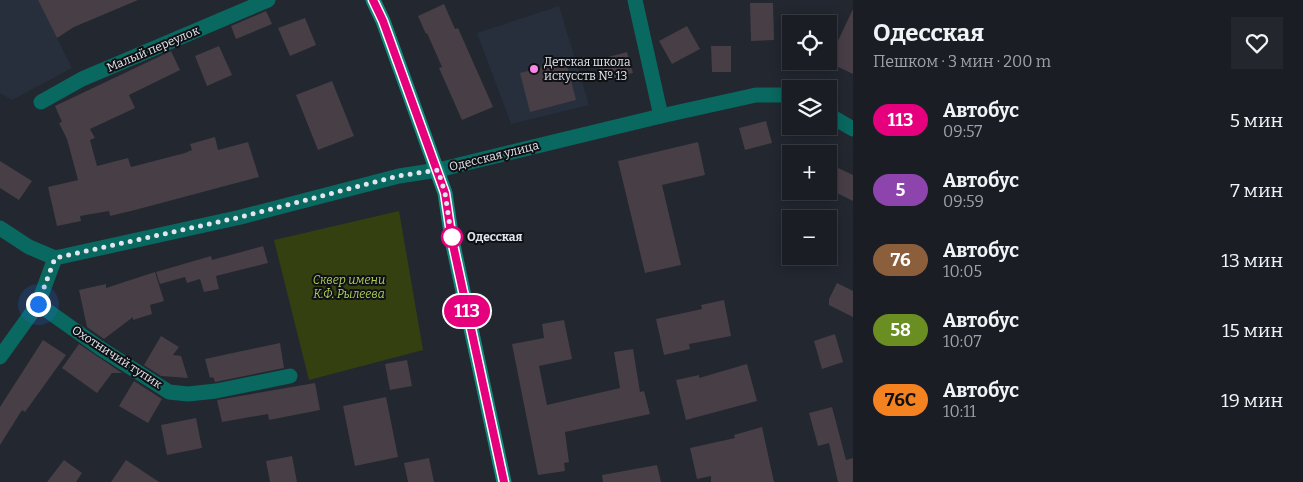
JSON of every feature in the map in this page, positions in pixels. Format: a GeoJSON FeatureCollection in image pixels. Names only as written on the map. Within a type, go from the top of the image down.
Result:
{"type":"FeatureCollection","features":[{"type":"Feature","properties":{"kind":"street","name":"Малый переулок"},"geometry":{"type":"LineString","coordinates":[[41,102],[82,80],[268,0]]}},
{"type":"Feature","properties":{"kind":"street"},"geometry":{"type":"LineString","coordinates":[[373,0],[445,193],[452,240],[504,482]]}},
{"type":"Feature","properties":{"kind":"street"},"geometry":{"type":"LineString","coordinates":[[635,0],[661,116]]}},
{"type":"Feature","properties":{"kind":"street","name":"Одесская улица"},"geometry":{"type":"LineString","coordinates":[[55,258],[241,217],[398,176],[438,170],[661,116],[756,95],[782,95]]}},
{"type":"Feature","properties":{"kind":"street"},"geometry":{"type":"LineString","coordinates":[[837,120],[853,129]]}},
{"type":"Feature","properties":{"kind":"street"},"geometry":{"type":"LineString","coordinates":[[0,228],[30,247],[55,258],[38,304],[0,357]]}},
{"type":"Feature","properties":{"kind":"street","name":"Охотничий тупик"},"geometry":{"type":"LineString","coordinates":[[38,304],[100,348],[169,392],[188,394],[216,391],[290,376]]}},
{"type":"Feature","properties":{"kind":"shaded area"},"geometry":{"type":"Polygon","coordinates":[[[0,0],[38,0],[72,68],[12,100],[0,93],[0,0]]]}},
{"type":"Feature","properties":{"kind":"shaded area","name":"Детская школа искусств № 13"},"geometry":{"type":"Polygon","coordinates":[[[559,6],[589,105],[511,124],[477,33],[559,6]]]}},
{"type":"Feature","properties":{"kind":"green space","name":"Сквер имени К.Ф. Рылеева"},"geometry":{"type":"Polygon","coordinates":[[[399,211],[423,350],[309,380],[274,240],[399,211]]]}},
{"type":"Feature","properties":{"kind":"building"},"geometry":{"type":"Polygon","coordinates":[[[38,0],[138,0],[74,27],[57,38],[38,0]]]}},
{"type":"Feature","properties":{"kind":"building"},"geometry":{"type":"Polygon","coordinates":[[[750,3],[773,3],[774,40],[751,41],[750,3]]]}},
{"type":"Feature","properties":{"kind":"building"},"geometry":{"type":"Polygon","coordinates":[[[444,4],[455,29],[458,28],[493,107],[462,120],[439,68],[442,67],[418,16],[444,4]]]}},
{"type":"Feature","properties":{"kind":"building"},"geometry":{"type":"Polygon","coordinates":[[[853,9],[853,74],[837,66],[837,43],[853,9]]]}},
{"type":"Feature","properties":{"kind":"building"},"geometry":{"type":"Polygon","coordinates":[[[266,11],[272,24],[236,39],[231,26],[266,11]]]}},
{"type":"Feature","properties":{"kind":"building"},"geometry":{"type":"Polygon","coordinates":[[[305,18],[316,45],[290,56],[278,28],[305,18]]]}},
{"type":"Feature","properties":{"kind":"building"},"geometry":{"type":"Polygon","coordinates":[[[687,26],[700,49],[672,64],[659,41],[687,26]]]}},
{"type":"Feature","properties":{"kind":"building"},"geometry":{"type":"Polygon","coordinates":[[[219,46],[232,75],[207,86],[195,56],[219,46]]]}},
{"type":"Feature","properties":{"kind":"building"},"geometry":{"type":"Polygon","coordinates":[[[711,46],[731,46],[731,72],[712,72],[711,46]]]}},
{"type":"Feature","properties":{"kind":"building"},"geometry":{"type":"Polygon","coordinates":[[[171,51],[180,70],[129,95],[135,108],[90,129],[95,138],[90,140],[97,166],[128,158],[131,167],[185,153],[192,150],[190,144],[215,137],[218,150],[248,142],[259,177],[110,216],[109,211],[80,216],[81,221],[57,226],[48,187],[78,180],[67,139],[59,123],[62,122],[55,106],[171,51]]]}},
{"type":"Feature","properties":{"kind":"building"},"geometry":{"type":"Polygon","coordinates":[[[627,52],[633,73],[603,81],[597,60],[627,52]]]}},
{"type":"Feature","properties":{"kind":"building"},"geometry":{"type":"Polygon","coordinates":[[[566,61],[576,100],[530,112],[520,73],[566,61]]]}},
{"type":"Feature","properties":{"kind":"building"},"geometry":{"type":"Polygon","coordinates":[[[332,81],[354,136],[318,150],[296,95],[332,81]]]}},
{"type":"Feature","properties":{"kind":"building"},"geometry":{"type":"Polygon","coordinates":[[[766,121],[772,143],[745,150],[739,128],[766,121]]]}},
{"type":"Feature","properties":{"kind":"building"},"geometry":{"type":"Polygon","coordinates":[[[698,142],[705,175],[662,185],[681,265],[645,273],[618,161],[698,142]]]}},
{"type":"Feature","properties":{"kind":"building"},"geometry":{"type":"Polygon","coordinates":[[[0,161],[32,181],[19,200],[0,188],[0,161]]]}},
{"type":"Feature","properties":{"kind":"building"},"geometry":{"type":"Polygon","coordinates":[[[838,168],[853,175],[853,201],[837,193],[838,168]]]}},
{"type":"Feature","properties":{"kind":"building"},"geometry":{"type":"Polygon","coordinates":[[[263,246],[268,263],[216,276],[219,289],[204,292],[200,279],[187,283],[185,277],[160,284],[156,272],[211,256],[212,260],[263,246]]]}},
{"type":"Feature","properties":{"kind":"building"},"geometry":{"type":"Polygon","coordinates":[[[155,272],[164,301],[150,305],[152,314],[133,320],[133,317],[104,339],[87,327],[79,290],[106,284],[106,288],[155,272]]]}},
{"type":"Feature","properties":{"kind":"building"},"geometry":{"type":"Polygon","coordinates":[[[837,283],[853,291],[853,317],[829,305],[829,299],[837,283]]]}},
{"type":"Feature","properties":{"kind":"building"},"geometry":{"type":"Polygon","coordinates":[[[724,300],[731,336],[689,344],[690,349],[664,355],[656,319],[702,309],[701,305],[724,300]]]}},
{"type":"Feature","properties":{"kind":"building"},"geometry":{"type":"Polygon","coordinates":[[[564,320],[572,359],[539,366],[547,405],[620,388],[614,352],[633,349],[640,392],[644,391],[650,414],[565,432],[569,462],[564,463],[565,471],[538,475],[512,344],[544,338],[542,324],[564,320]]]}},
{"type":"Feature","properties":{"kind":"building"},"geometry":{"type":"Polygon","coordinates":[[[835,334],[843,362],[822,369],[814,341],[835,334]]]}},
{"type":"Feature","properties":{"kind":"building"},"geometry":{"type":"Polygon","coordinates":[[[161,336],[179,347],[173,355],[181,356],[188,378],[161,376],[144,365],[161,336]]]}},
{"type":"Feature","properties":{"kind":"building"},"geometry":{"type":"Polygon","coordinates":[[[43,340],[66,355],[25,412],[22,410],[0,445],[0,407],[43,340]]]}},
{"type":"Feature","properties":{"kind":"building"},"geometry":{"type":"Polygon","coordinates":[[[280,343],[284,368],[215,382],[213,377],[210,378],[205,359],[280,343]]]}},
{"type":"Feature","properties":{"kind":"building"},"geometry":{"type":"Polygon","coordinates":[[[79,344],[122,373],[112,373],[97,393],[62,368],[79,344]]]}},
{"type":"Feature","properties":{"kind":"building"},"geometry":{"type":"Polygon","coordinates":[[[407,360],[412,386],[390,390],[385,364],[407,360]]]}},
{"type":"Feature","properties":{"kind":"building"},"geometry":{"type":"Polygon","coordinates":[[[747,364],[757,401],[686,420],[676,380],[699,375],[699,378],[747,364]]]}},
{"type":"Feature","properties":{"kind":"building"},"geometry":{"type":"Polygon","coordinates":[[[134,381],[162,399],[148,423],[119,406],[134,381]]]}},
{"type":"Feature","properties":{"kind":"building"},"geometry":{"type":"Polygon","coordinates":[[[315,383],[320,410],[269,420],[268,414],[222,422],[217,400],[315,383]]]}},
{"type":"Feature","properties":{"kind":"building"},"geometry":{"type":"Polygon","coordinates":[[[386,397],[398,457],[355,466],[343,406],[386,397]]]}},
{"type":"Feature","properties":{"kind":"building"},"geometry":{"type":"Polygon","coordinates":[[[832,407],[846,460],[853,458],[853,482],[838,482],[829,443],[818,446],[809,413],[832,407]]]}},
{"type":"Feature","properties":{"kind":"building"},"geometry":{"type":"Polygon","coordinates":[[[196,418],[202,448],[167,455],[161,425],[196,418]]]}},
{"type":"Feature","properties":{"kind":"building"},"geometry":{"type":"Polygon","coordinates":[[[762,427],[774,482],[711,482],[711,476],[697,479],[690,448],[735,438],[734,435],[762,427]]]}},
{"type":"Feature","properties":{"kind":"building"},"geometry":{"type":"Polygon","coordinates":[[[292,456],[297,482],[270,482],[266,461],[292,456]]]}},
{"type":"Feature","properties":{"kind":"building"},"geometry":{"type":"Polygon","coordinates":[[[429,458],[434,482],[408,482],[404,463],[429,458]]]}},
{"type":"Feature","properties":{"kind":"building"},"geometry":{"type":"Polygon","coordinates":[[[64,460],[82,473],[76,482],[47,482],[64,460]]]}},
{"type":"Feature","properties":{"kind":"building"},"geometry":{"type":"Polygon","coordinates":[[[126,460],[159,482],[111,482],[126,460]]]}},
{"type":"Feature","properties":{"kind":"building"},"geometry":{"type":"Polygon","coordinates":[[[657,465],[661,482],[603,482],[602,475],[657,465]]]}},
{"type":"Feature","properties":{"kind":"bus line","name":"113"},"geometry":{"type":"LineString","coordinates":[[373,0],[383,21],[445,193],[452,240],[504,482]]}},
{"type":"Feature","properties":{"kind":"place","name":"Детская школа искусств № 13"},"geometry":{"type":"Point","coordinates":[534,69]}},
{"type":"Feature","properties":{"kind":"place","name":"Одесская"},"geometry":{"type":"Point","coordinates":[452,237]}},
{"type":"Feature","properties":{"kind":"route"},"geometry":{"type":"LineString","coordinates":[[38,304],[55,258],[95,251],[241,217],[402,175],[438,170],[445,193],[452,240],[452,237]]}}]}
